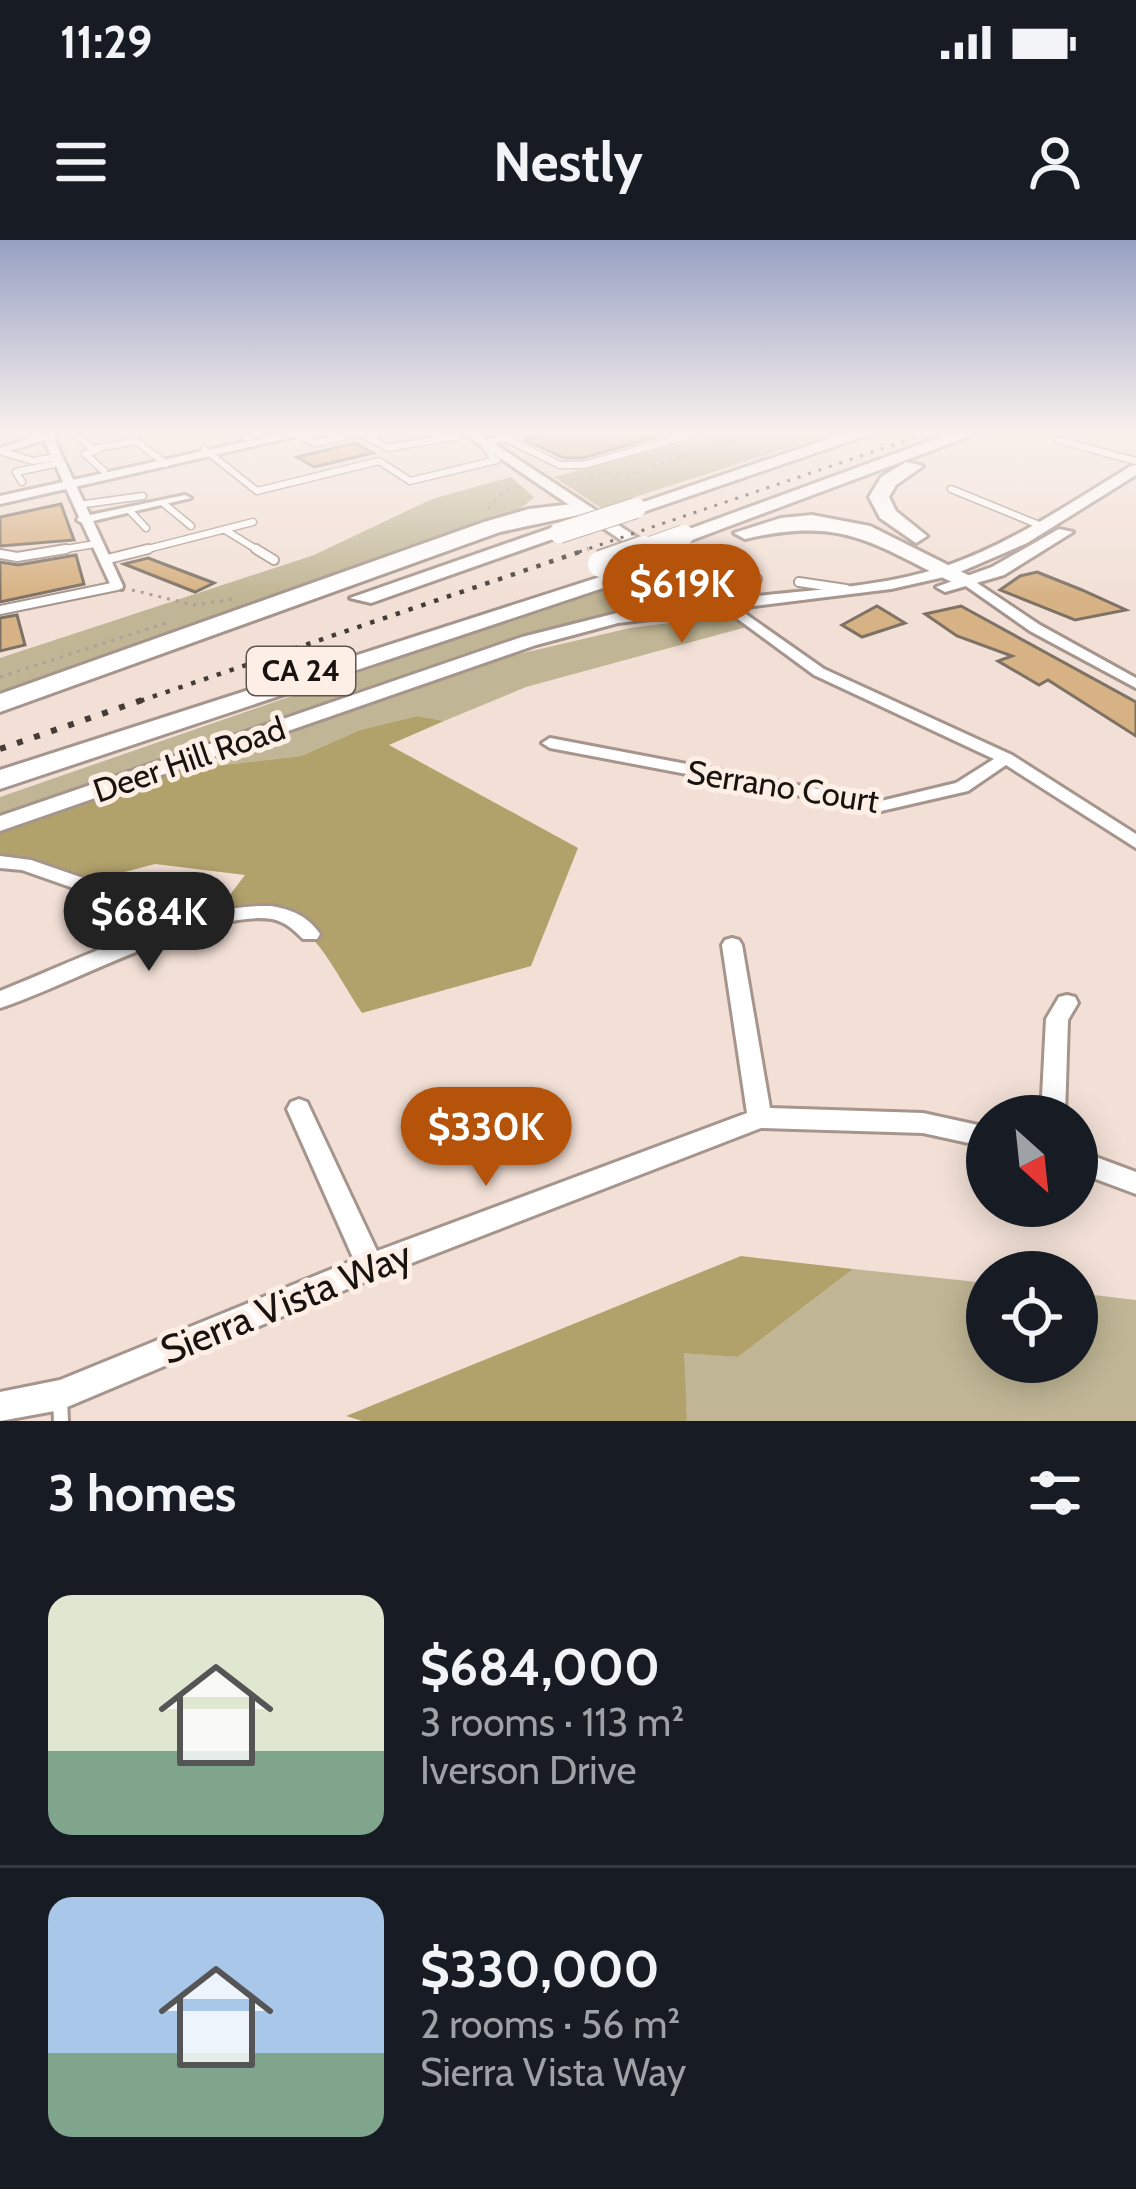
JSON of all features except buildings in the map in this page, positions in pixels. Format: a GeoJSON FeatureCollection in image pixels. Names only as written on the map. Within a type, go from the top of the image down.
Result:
{"type":"FeatureCollection","features":[{"type":"Feature","properties":{"kind":"highway","name":"CA 24"},"geometry":{"type":"LineString","coordinates":[[0,717],[703,486]]}},
{"type":"Feature","properties":{"kind":"highway","name":"CA 24"},"geometry":{"type":"LineString","coordinates":[[0,778],[601,565],[680,556],[845,486]]}},
{"type":"Feature","properties":{"kind":"highway"},"geometry":{"type":"LineString","coordinates":[[886,486],[879,493],[892,518],[958,573]]}},
{"type":"Feature","properties":{"kind":"highway"},"geometry":{"type":"LineString","coordinates":[[529,515],[551,491]]}},
{"type":"Feature","properties":{"kind":"highway"},"geometry":{"type":"LineString","coordinates":[[0,704],[529,515],[581,509]]}},
{"type":"Feature","properties":{"kind":"highway"},"geometry":{"type":"LineString","coordinates":[[0,778],[773,525],[823,521],[878,532],[958,573]]}},
{"type":"Feature","properties":{"kind":"street"},"geometry":{"type":"LineString","coordinates":[[0,497],[49,486]]}},
{"type":"Feature","properties":{"kind":"street"},"geometry":{"type":"LineString","coordinates":[[70,486],[117,586]]}},
{"type":"Feature","properties":{"kind":"street"},"geometry":{"type":"LineString","coordinates":[[543,486],[680,556],[752,584],[799,589]]}},
{"type":"Feature","properties":{"kind":"street","name":"Deer Hill Road"},"geometry":{"type":"LineString","coordinates":[[446,671],[734,609],[799,589],[852,590],[958,573],[1044,527],[1105,486]]}},
{"type":"Feature","properties":{"kind":"street","name":"Deer Hill Road"},"geometry":{"type":"LineString","coordinates":[[0,824],[529,641],[676,609],[900,596],[958,573],[1036,551],[1136,486]]}},
{"type":"Feature","properties":{"kind":"street"},"geometry":{"type":"LineString","coordinates":[[83,520],[185,498]]}},
{"type":"Feature","properties":{"kind":"street"},"geometry":{"type":"LineString","coordinates":[[680,556],[734,609],[820,672],[1006,758],[1136,842]]}},
{"type":"Feature","properties":{"kind":"street"},"geometry":{"type":"LineString","coordinates":[[676,609],[691,595],[680,556]]}},
{"type":"Feature","properties":{"kind":"street"},"geometry":{"type":"LineString","coordinates":[[958,573],[1035,628],[1136,683]]}},
{"type":"Feature","properties":{"kind":"street","name":"Serrano Court"},"geometry":{"type":"LineString","coordinates":[[550,743],[881,806],[962,788],[1006,758]]}},
{"type":"Feature","properties":{"kind":"street"},"geometry":{"type":"LineString","coordinates":[[0,862],[24,864],[79,884]]}},
{"type":"Feature","properties":{"kind":"street"},"geometry":{"type":"LineString","coordinates":[[0,1000],[211,920],[263,911],[298,919],[310,934]]}},
{"type":"Feature","properties":{"kind":"street"},"geometry":{"type":"LineString","coordinates":[[732,945],[760,1118]]}},
{"type":"Feature","properties":{"kind":"street"},"geometry":{"type":"LineString","coordinates":[[1054,1095],[1057,1019],[1067,1003]]}},
{"type":"Feature","properties":{"kind":"street"},"geometry":{"type":"LineString","coordinates":[[299,1109],[370,1266]]}},
{"type":"Feature","properties":{"kind":"street","name":"Sierra Vista Way"},"geometry":{"type":"LineString","coordinates":[[0,1407],[60,1408],[370,1266],[760,1118],[922,1123],[966,1132]]}},
{"type":"Feature","properties":{"kind":"street"},"geometry":{"type":"LineString","coordinates":[[1098,1169],[1136,1183]]}},
{"type":"Feature","properties":{"kind":"lane"},"geometry":{"type":"LineString","coordinates":[[951,489],[1044,527]]}},
{"type":"Feature","properties":{"kind":"lane"},"geometry":{"type":"LineString","coordinates":[[78,506],[143,496]]}},
{"type":"Feature","properties":{"kind":"lane"},"geometry":{"type":"LineString","coordinates":[[163,503],[191,526]]}},
{"type":"Feature","properties":{"kind":"lane"},"geometry":{"type":"LineString","coordinates":[[129,510],[146,528]]}},
{"type":"Feature","properties":{"kind":"lane"},"geometry":{"type":"LineString","coordinates":[[104,560],[253,522]]}},
{"type":"Feature","properties":{"kind":"lane"},"geometry":{"type":"LineString","coordinates":[[224,530],[274,560]]}},
{"type":"Feature","properties":{"kind":"lane"},"geometry":{"type":"LineString","coordinates":[[0,554],[17,557],[95,544]]}},
{"type":"Feature","properties":{"kind":"lane"},"geometry":{"type":"LineString","coordinates":[[0,610],[117,586]]}},
{"type":"Feature","properties":{"kind":"path"},"geometry":{"type":"LineString","coordinates":[[551,491],[572,486]]}},
{"type":"Feature","properties":{"kind":"path"},"geometry":{"type":"LineString","coordinates":[[117,586],[194,605],[248,597]]}},
{"type":"Feature","properties":{"kind":"shaded area"},"geometry":{"type":"Polygon","coordinates":[[[478,486],[521,486],[534,497],[516,513],[0,692],[0,658],[314,555],[432,499],[478,486]]]}},
{"type":"Feature","properties":{"kind":"shaded area"},"geometry":{"type":"Polygon","coordinates":[[[568,486],[669,486],[601,508],[568,486]]]}},
{"type":"Feature","properties":{"kind":"shaded area"},"geometry":{"type":"Polygon","coordinates":[[[670,565],[691,594],[676,609],[617,618],[463,667],[630,628],[740,614],[754,625],[526,687],[444,721],[417,716],[360,730],[301,756],[214,766],[182,762],[0,824],[0,797],[670,565]]]}},
{"type":"Feature","properties":{"kind":"shaded area"},"geometry":{"type":"Polygon","coordinates":[[[417,716],[444,721],[389,745],[578,848],[531,966],[362,1013],[306,932],[270,917],[211,920],[245,875],[155,864],[79,884],[0,862],[0,824],[182,762],[214,766],[301,756],[360,730],[417,716]]]}},
{"type":"Feature","properties":{"kind":"shaded area"},"geometry":{"type":"Polygon","coordinates":[[[741,1256],[853,1269],[738,1357],[684,1353],[687,1421],[362,1421],[346,1416],[741,1256]]]}},
{"type":"Feature","properties":{"kind":"shaded area"},"geometry":{"type":"Polygon","coordinates":[[[853,1269],[966,1281],[966,1383],[1098,1383],[1098,1295],[1136,1300],[1136,1421],[687,1421],[683,1352],[738,1357],[853,1269]]]}},
{"type":"Feature","properties":{"kind":"railway"},"geometry":{"type":"LineString","coordinates":[[579,552],[772,486]]}},
{"type":"Feature","properties":{"kind":"railway"},"geometry":{"type":"LineString","coordinates":[[140,701],[588,549]]}},
{"type":"Feature","properties":{"kind":"railway"},"geometry":{"type":"LineString","coordinates":[[0,749],[148,698]]}}]}
